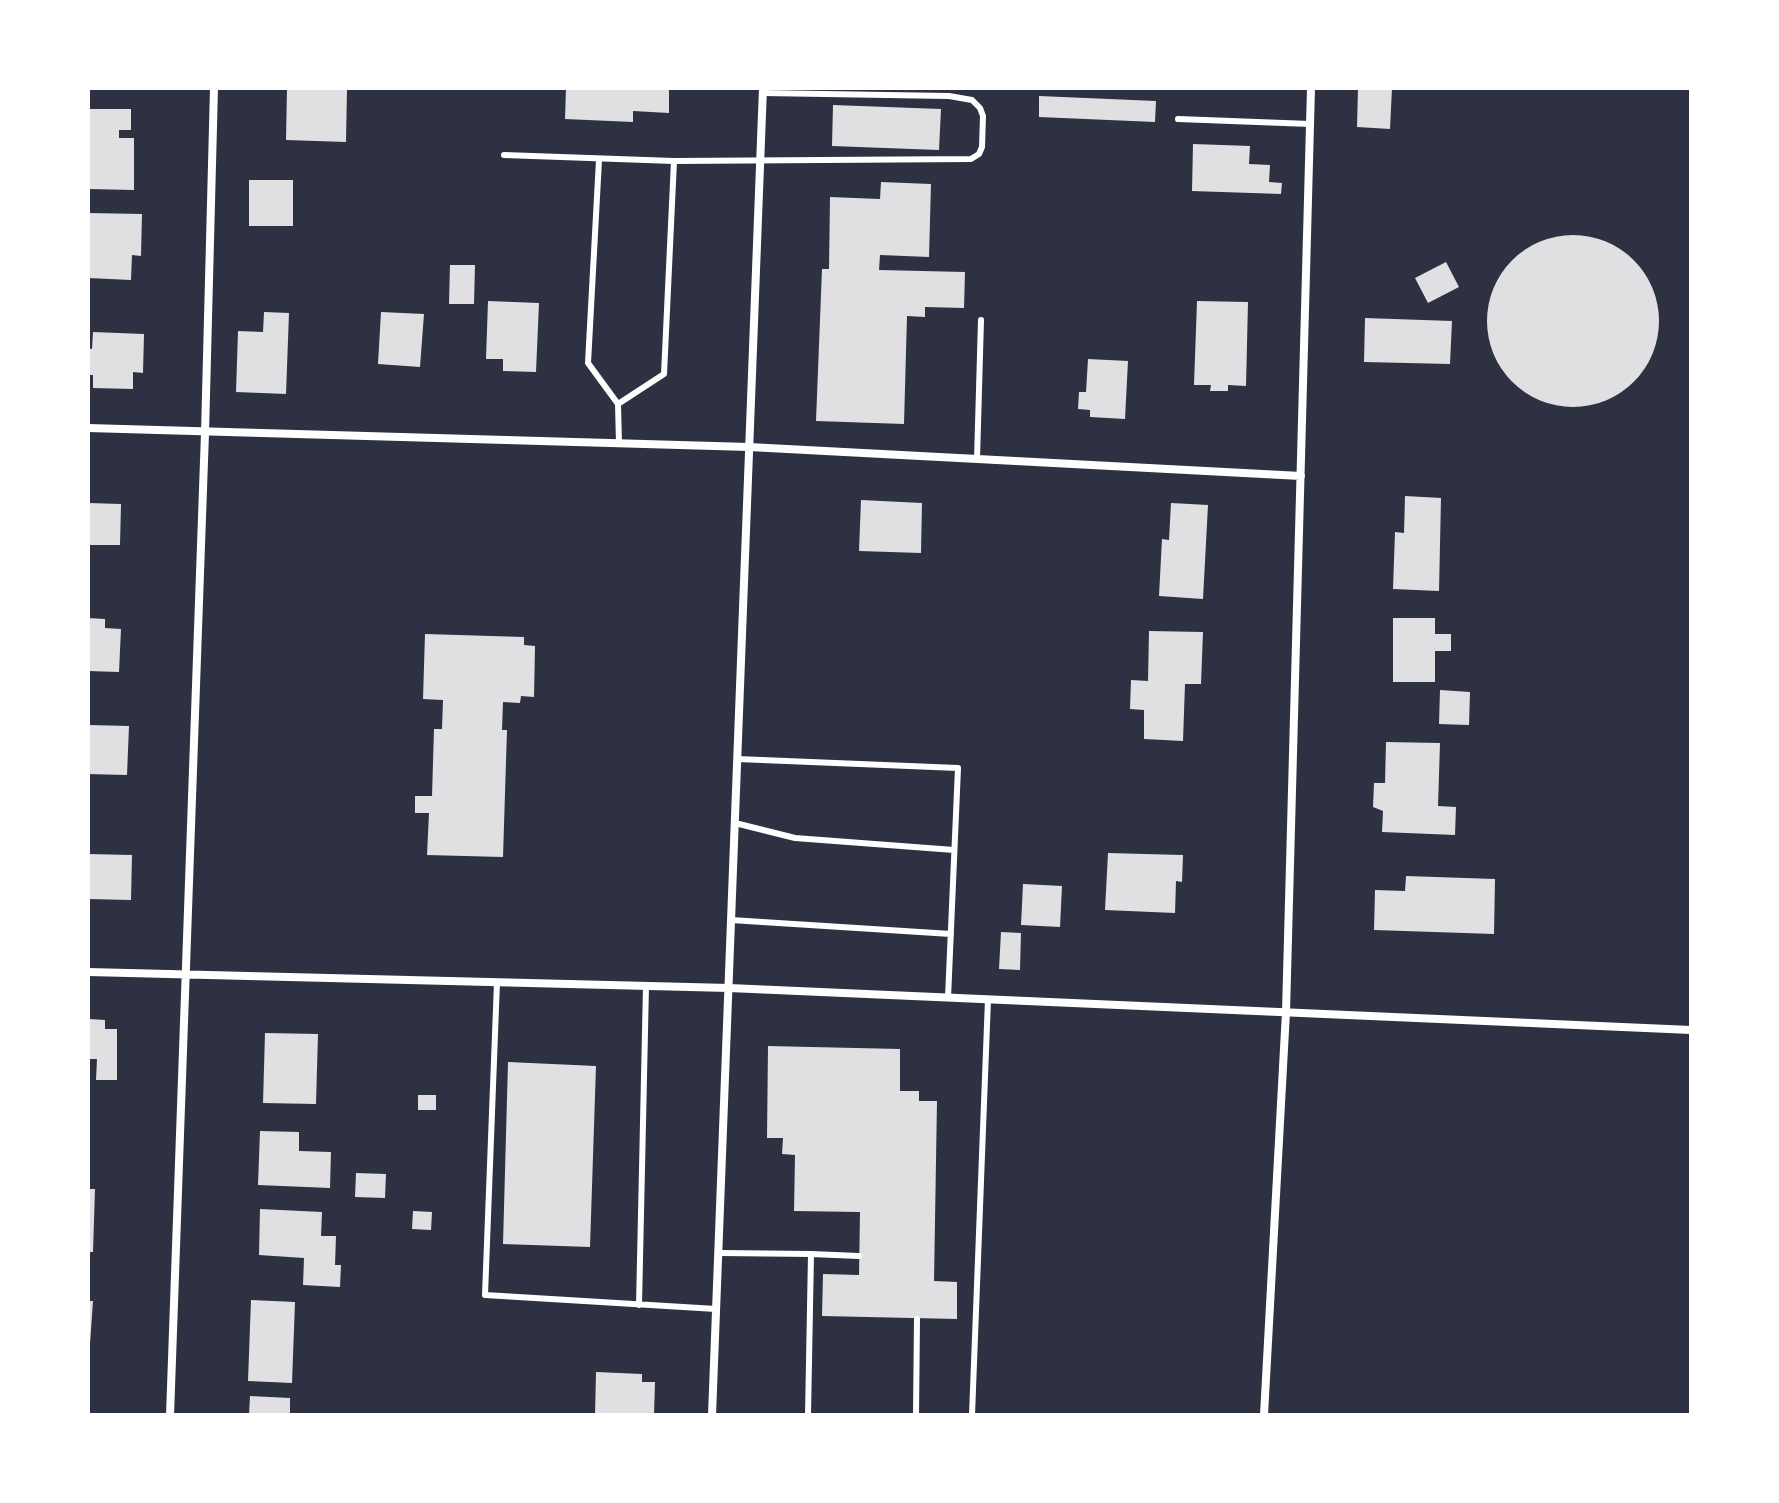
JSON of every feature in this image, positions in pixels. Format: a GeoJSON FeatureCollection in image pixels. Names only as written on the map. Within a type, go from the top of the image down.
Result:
{"type":"FeatureCollection","features":[{"type":"Feature","properties":{"kind":"street"},"geometry":{"type":"LineString","coordinates":[[170,1415],[205,433],[214,88]]}},
{"type":"Feature","properties":{"kind":"street"},"geometry":{"type":"LineString","coordinates":[[1264,1415],[1286,1012],[1311,88]]}},
{"type":"Feature","properties":{"kind":"street"},"geometry":{"type":"LineString","coordinates":[[712,1415],[763,90]]}},
{"type":"Feature","properties":{"kind":"street"},"geometry":{"type":"LineString","coordinates":[[88,428],[749,447],[1301,476]]}},
{"type":"Feature","properties":{"kind":"street"},"geometry":{"type":"LineString","coordinates":[[88,972],[729,988],[1691,1030]]}},
{"type":"Feature","properties":{"kind":"lane"},"geometry":{"type":"LineString","coordinates":[[504,155],[674,161],[971,159],[982,147],[983,116],[972,100],[949,96],[763,90]]}},
{"type":"Feature","properties":{"kind":"lane"},"geometry":{"type":"LineString","coordinates":[[1178,119],[1310,124]]}},
{"type":"Feature","properties":{"kind":"lane"},"geometry":{"type":"LineString","coordinates":[[599,160],[588,363],[618,404],[619,444]]}},
{"type":"Feature","properties":{"kind":"lane"},"geometry":{"type":"LineString","coordinates":[[618,404],[664,374],[674,161]]}},
{"type":"Feature","properties":{"kind":"lane"},"geometry":{"type":"LineString","coordinates":[[977,459],[981,320]]}},
{"type":"Feature","properties":{"kind":"lane"},"geometry":{"type":"LineString","coordinates":[[737,759],[958,768],[948,998]]}},
{"type":"Feature","properties":{"kind":"lane"},"geometry":{"type":"LineString","coordinates":[[735,823],[795,838],[954,850]]}},
{"type":"Feature","properties":{"kind":"lane"},"geometry":{"type":"LineString","coordinates":[[731,920],[951,934]]}},
{"type":"Feature","properties":{"kind":"lane"},"geometry":{"type":"LineString","coordinates":[[497,982],[485,1295],[716,1309]]}},
{"type":"Feature","properties":{"kind":"lane"},"geometry":{"type":"LineString","coordinates":[[639,1305],[646,986]]}},
{"type":"Feature","properties":{"kind":"lane"},"geometry":{"type":"LineString","coordinates":[[972,1415],[988,999]]}},
{"type":"Feature","properties":{"kind":"lane"},"geometry":{"type":"LineString","coordinates":[[720,1253],[859,1256]]}},
{"type":"Feature","properties":{"kind":"lane"},"geometry":{"type":"LineString","coordinates":[[808,1415],[811,1254]]}},
{"type":"Feature","properties":{"kind":"lane"},"geometry":{"type":"LineString","coordinates":[[916,1415],[917,1319]]}},
{"type":"Feature","properties":{"kind":"building"},"geometry":{"type":"Polygon","coordinates":[[[287,88],[347,88],[346,142],[286,140],[287,88]]]}},
{"type":"Feature","properties":{"kind":"building"},"geometry":{"type":"Polygon","coordinates":[[[566,88],[669,88],[669,113],[633,111],[633,122],[565,119],[566,88]]]}},
{"type":"Feature","properties":{"kind":"building"},"geometry":{"type":"Polygon","coordinates":[[[1358,88],[1392,88],[1390,129],[1357,127],[1358,88]]]}},
{"type":"Feature","properties":{"kind":"building"},"geometry":{"type":"Polygon","coordinates":[[[1039,96],[1156,101],[1155,122],[1039,117],[1039,96]]]}},
{"type":"Feature","properties":{"kind":"building"},"geometry":{"type":"Polygon","coordinates":[[[833,105],[941,109],[939,150],[832,146],[833,105]]]}},
{"type":"Feature","properties":{"kind":"building"},"geometry":{"type":"Polygon","coordinates":[[[88,109],[131,109],[131,130],[119,130],[119,138],[134,138],[134,190],[88,189],[88,109]]]}},
{"type":"Feature","properties":{"kind":"building"},"geometry":{"type":"Polygon","coordinates":[[[1193,144],[1250,146],[1249,164],[1270,165],[1269,182],[1282,183],[1281,194],[1192,191],[1193,144]]]}},
{"type":"Feature","properties":{"kind":"building"},"geometry":{"type":"Polygon","coordinates":[[[249,180],[293,180],[293,226],[249,226],[249,180]]]}},
{"type":"Feature","properties":{"kind":"building"},"geometry":{"type":"Polygon","coordinates":[[[881,182],[931,184],[929,257],[880,255],[879,270],[965,272],[964,308],[925,307],[925,317],[907,316],[904,424],[816,421],[822,269],[829,269],[830,197],[880,199],[881,182]]]}},
{"type":"Feature","properties":{"kind":"building"},"geometry":{"type":"Polygon","coordinates":[[[88,213],[142,214],[141,256],[132,255],[131,280],[88,278],[88,213]]]}},
{"type":"Feature","properties":{"kind":"building"},"geometry":{"type":"Polygon","coordinates":[[[1573,235],[1606,242],[1634,260],[1652,288],[1659,321],[1652,354],[1634,382],[1606,400],[1573,407],[1540,400],[1512,382],[1494,354],[1487,321],[1494,288],[1512,260],[1540,242],[1573,235]]]}},
{"type":"Feature","properties":{"kind":"building"},"geometry":{"type":"Polygon","coordinates":[[[1446,262],[1459,287],[1428,303],[1415,278],[1446,262]]]}},
{"type":"Feature","properties":{"kind":"building"},"geometry":{"type":"Polygon","coordinates":[[[450,265],[475,265],[474,304],[449,304],[450,265]]]}},
{"type":"Feature","properties":{"kind":"building"},"geometry":{"type":"Polygon","coordinates":[[[488,301],[539,303],[536,372],[503,371],[503,359],[486,359],[488,301]]]}},
{"type":"Feature","properties":{"kind":"building"},"geometry":{"type":"Polygon","coordinates":[[[1197,301],[1248,302],[1246,386],[1228,385],[1228,391],[1210,391],[1211,385],[1194,385],[1197,301]]]}},
{"type":"Feature","properties":{"kind":"building"},"geometry":{"type":"Polygon","coordinates":[[[264,312],[289,313],[286,394],[236,392],[238,331],[263,332],[264,312]]]}},
{"type":"Feature","properties":{"kind":"building"},"geometry":{"type":"Polygon","coordinates":[[[381,312],[424,314],[420,367],[378,364],[381,312]]]}},
{"type":"Feature","properties":{"kind":"building"},"geometry":{"type":"Polygon","coordinates":[[[1365,318],[1452,321],[1450,364],[1364,362],[1365,318]]]}},
{"type":"Feature","properties":{"kind":"building"},"geometry":{"type":"Polygon","coordinates":[[[93,332],[144,334],[143,373],[133,372],[133,389],[93,388],[93,375],[88,375],[88,348],[92,349],[93,332]]]}},
{"type":"Feature","properties":{"kind":"building"},"geometry":{"type":"Polygon","coordinates":[[[1088,359],[1128,361],[1125,419],[1090,417],[1090,410],[1078,409],[1079,392],[1086,392],[1088,359]]]}},
{"type":"Feature","properties":{"kind":"building"},"geometry":{"type":"Polygon","coordinates":[[[1405,496],[1441,498],[1439,591],[1393,589],[1395,532],[1404,533],[1405,496]]]}},
{"type":"Feature","properties":{"kind":"building"},"geometry":{"type":"Polygon","coordinates":[[[861,500],[922,503],[921,553],[859,551],[861,500]]]}},
{"type":"Feature","properties":{"kind":"building"},"geometry":{"type":"Polygon","coordinates":[[[88,503],[121,504],[120,545],[88,545],[88,503]]]}},
{"type":"Feature","properties":{"kind":"building"},"geometry":{"type":"Polygon","coordinates":[[[1171,503],[1208,505],[1203,599],[1159,596],[1162,539],[1169,540],[1171,503]]]}},
{"type":"Feature","properties":{"kind":"building"},"geometry":{"type":"Polygon","coordinates":[[[88,618],[105,619],[105,628],[121,629],[119,672],[88,671],[88,618]]]}},
{"type":"Feature","properties":{"kind":"building"},"geometry":{"type":"Polygon","coordinates":[[[1393,618],[1435,618],[1435,634],[1451,634],[1451,651],[1435,651],[1435,682],[1393,682],[1393,618]]]}},
{"type":"Feature","properties":{"kind":"building"},"geometry":{"type":"Polygon","coordinates":[[[1149,631],[1203,632],[1201,684],[1185,684],[1183,741],[1144,739],[1144,710],[1130,709],[1131,680],[1148,681],[1149,631]]]}},
{"type":"Feature","properties":{"kind":"building"},"geometry":{"type":"Polygon","coordinates":[[[425,634],[524,637],[524,645],[535,646],[534,697],[521,696],[520,703],[503,702],[502,730],[507,730],[503,857],[427,855],[429,813],[415,813],[415,796],[432,796],[434,729],[442,729],[443,700],[423,699],[425,634]]]}},
{"type":"Feature","properties":{"kind":"building"},"geometry":{"type":"Polygon","coordinates":[[[1440,690],[1470,692],[1469,725],[1439,724],[1440,690]]]}},
{"type":"Feature","properties":{"kind":"building"},"geometry":{"type":"Polygon","coordinates":[[[88,725],[129,726],[127,775],[88,774],[88,725]]]}},
{"type":"Feature","properties":{"kind":"building"},"geometry":{"type":"Polygon","coordinates":[[[1386,742],[1440,743],[1438,806],[1456,807],[1455,835],[1382,832],[1383,811],[1373,807],[1374,783],[1385,783],[1386,742]]]}},
{"type":"Feature","properties":{"kind":"building"},"geometry":{"type":"Polygon","coordinates":[[[1108,853],[1183,855],[1182,882],[1176,881],[1175,913],[1105,910],[1108,853]]]}},
{"type":"Feature","properties":{"kind":"building"},"geometry":{"type":"Polygon","coordinates":[[[88,854],[132,855],[131,900],[88,899],[88,854]]]}},
{"type":"Feature","properties":{"kind":"building"},"geometry":{"type":"Polygon","coordinates":[[[1406,876],[1495,879],[1494,934],[1374,930],[1375,890],[1405,891],[1406,876]]]}},
{"type":"Feature","properties":{"kind":"building"},"geometry":{"type":"Polygon","coordinates":[[[1023,884],[1062,886],[1060,927],[1021,925],[1023,884]]]}},
{"type":"Feature","properties":{"kind":"building"},"geometry":{"type":"Polygon","coordinates":[[[1001,932],[1021,933],[1020,970],[999,969],[1001,932]]]}},
{"type":"Feature","properties":{"kind":"building"},"geometry":{"type":"Polygon","coordinates":[[[89,1019],[105,1020],[105,1029],[117,1029],[117,1080],[96,1080],[97,1059],[88,1059],[89,1019]]]}},
{"type":"Feature","properties":{"kind":"building"},"geometry":{"type":"Polygon","coordinates":[[[265,1033],[318,1034],[316,1104],[263,1103],[265,1033]]]}},
{"type":"Feature","properties":{"kind":"building"},"geometry":{"type":"Polygon","coordinates":[[[768,1046],[900,1049],[900,1091],[919,1091],[919,1101],[937,1101],[934,1281],[957,1282],[957,1319],[822,1316],[823,1274],[859,1275],[860,1212],[794,1211],[795,1155],[782,1154],[783,1138],[767,1138],[768,1046]]]}},
{"type":"Feature","properties":{"kind":"building"},"geometry":{"type":"Polygon","coordinates":[[[508,1062],[596,1066],[590,1247],[503,1244],[508,1062]]]}},
{"type":"Feature","properties":{"kind":"building"},"geometry":{"type":"Polygon","coordinates":[[[418,1095],[436,1095],[436,1110],[418,1110],[418,1095]]]}},
{"type":"Feature","properties":{"kind":"building"},"geometry":{"type":"Polygon","coordinates":[[[260,1131],[299,1132],[299,1151],[331,1152],[330,1188],[258,1185],[260,1131]]]}},
{"type":"Feature","properties":{"kind":"building"},"geometry":{"type":"Polygon","coordinates":[[[356,1173],[386,1174],[385,1198],[355,1197],[356,1173]]]}},
{"type":"Feature","properties":{"kind":"building"},"geometry":{"type":"Polygon","coordinates":[[[88,1189],[95,1189],[93,1252],[88,1252],[88,1189]]]}},
{"type":"Feature","properties":{"kind":"building"},"geometry":{"type":"Polygon","coordinates":[[[260,1209],[322,1212],[321,1236],[336,1236],[335,1265],[341,1265],[340,1287],[303,1285],[304,1258],[259,1255],[260,1209]]]}},
{"type":"Feature","properties":{"kind":"building"},"geometry":{"type":"Polygon","coordinates":[[[413,1211],[432,1212],[431,1230],[412,1229],[413,1211]]]}},
{"type":"Feature","properties":{"kind":"building"},"geometry":{"type":"Polygon","coordinates":[[[251,1300],[295,1302],[292,1383],[248,1381],[251,1300]]]}},
{"type":"Feature","properties":{"kind":"building"},"geometry":{"type":"Polygon","coordinates":[[[88,1301],[93,1301],[90,1344],[88,1344],[88,1301]]]}},
{"type":"Feature","properties":{"kind":"building"},"geometry":{"type":"Polygon","coordinates":[[[596,1372],[642,1374],[642,1382],[655,1382],[654,1415],[595,1415],[596,1372]]]}},
{"type":"Feature","properties":{"kind":"building"},"geometry":{"type":"Polygon","coordinates":[[[250,1396],[290,1398],[290,1415],[249,1415],[250,1396]]]}}]}
